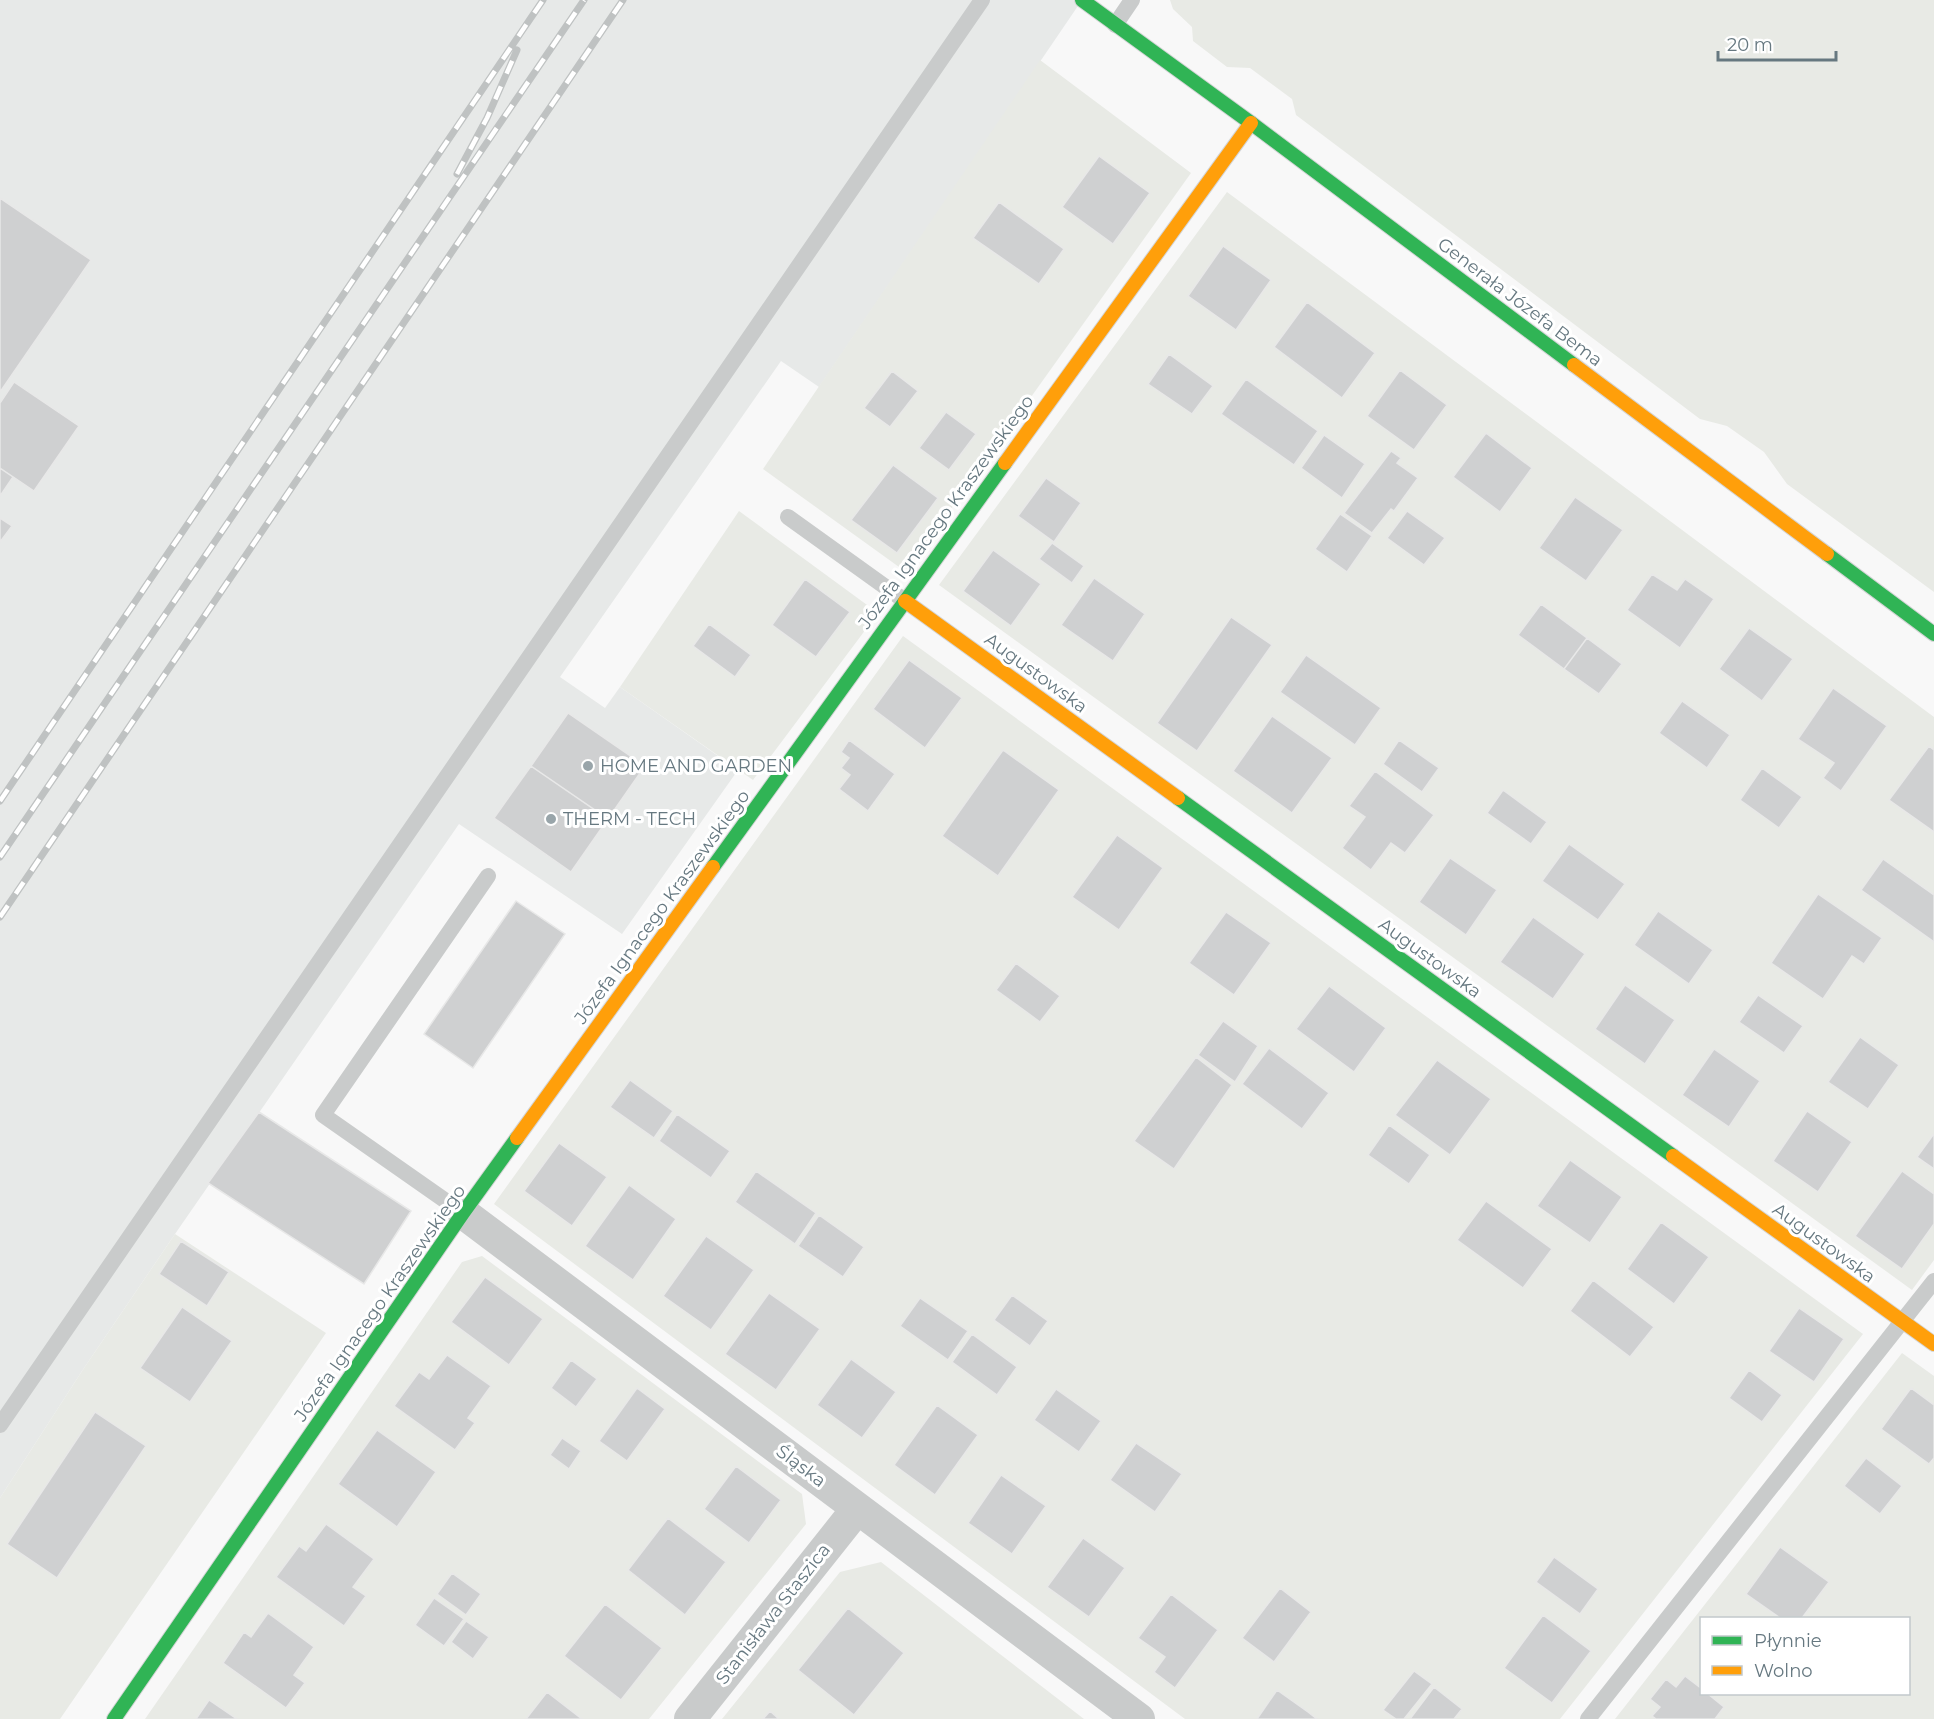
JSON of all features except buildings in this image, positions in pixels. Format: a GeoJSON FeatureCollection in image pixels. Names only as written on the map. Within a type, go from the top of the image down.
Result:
{"type":"FeatureCollection","features":[{"type":"Feature","properties":{"kind":"street","name":"Generała Józefa Bema"},"geometry":{"type":"LineString","coordinates":[[1082,0],[1251,123],[1934,634]]}},
{"type":"Feature","properties":{"kind":"street","name":"Józefa Ignacego Kraszewskiego"},"geometry":{"type":"LineString","coordinates":[[114,1719],[463,1213],[1251,123]]}},
{"type":"Feature","properties":{"kind":"street","name":"Augustowska"},"geometry":{"type":"LineString","coordinates":[[905,601],[1934,1344]]}},
{"type":"Feature","properties":{"kind":"street","name":"Śląska"},"geometry":{"type":"LineString","coordinates":[[463,1213],[1138,1719]]}},
{"type":"Feature","properties":{"kind":"street","name":"Stanisława Staszica"},"geometry":{"type":"LineString","coordinates":[[690,1719],[857,1509]]}},
{"type":"Feature","properties":{"kind":"lane"},"geometry":{"type":"LineString","coordinates":[[0,1425],[982,0]]}},
{"type":"Feature","properties":{"kind":"lane"},"geometry":{"type":"LineString","coordinates":[[1116,25],[1132,0]]}},
{"type":"Feature","properties":{"kind":"lane"},"geometry":{"type":"LineString","coordinates":[[788,517],[905,601]]}},
{"type":"Feature","properties":{"kind":"lane"},"geometry":{"type":"LineString","coordinates":[[463,1213],[323,1115],[488,876]]}},
{"type":"Feature","properties":{"kind":"lane"},"geometry":{"type":"LineString","coordinates":[[1588,1719],[1934,1281]]}},
{"type":"Feature","properties":{"kind":"shaded area"},"geometry":{"type":"Polygon","coordinates":[[[0,0],[1082,0],[819,387],[781,361],[560,677],[605,708],[620,687],[738,770],[622,934],[459,824],[175,1234],[82,1371],[0,1498],[0,0]]]}},
{"type":"Feature","properties":{"kind":"shaded area"},"geometry":{"type":"Polygon","coordinates":[[[1170,0],[1934,0],[1934,592],[1787,484],[1764,452],[1727,426],[1700,419],[1296,115],[1292,99],[1250,68],[1227,67],[1193,41],[1192,27],[1173,9],[1170,0]]]}},
{"type":"Feature","properties":{"kind":"shaded area"},"geometry":{"type":"Polygon","coordinates":[[[1040,60],[1191,173],[906,572],[763,469],[1040,60]]]}},
{"type":"Feature","properties":{"kind":"shaded area"},"geometry":{"type":"Polygon","coordinates":[[[1227,192],[1934,717],[1934,1260],[1912,1290],[939,585],[1227,192]]]}},
{"type":"Feature","properties":{"kind":"shaded area"},"geometry":{"type":"Polygon","coordinates":[[[739,511],[878,613],[753,780],[620,687],[739,511]]]}},
{"type":"Feature","properties":{"kind":"shaded area"},"geometry":{"type":"Polygon","coordinates":[[[903,636],[1863,1334],[1560,1719],[1185,1719],[494,1204],[903,636]]]}},
{"type":"Feature","properties":{"kind":"shaded area"},"geometry":{"type":"Polygon","coordinates":[[[175,1234],[326,1333],[60,1719],[0,1719],[0,1498],[82,1371],[175,1234]]]}},
{"type":"Feature","properties":{"kind":"shaded area"},"geometry":{"type":"Polygon","coordinates":[[[482,1256],[802,1494],[806,1524],[649,1719],[145,1719],[462,1262],[482,1256]]]}},
{"type":"Feature","properties":{"kind":"shaded area"},"geometry":{"type":"Polygon","coordinates":[[[1902,1353],[1934,1376],[1934,1719],[1615,1719],[1902,1353]]]}},
{"type":"Feature","properties":{"kind":"shaded area"},"geometry":{"type":"Polygon","coordinates":[[[881,1562],[1084,1719],[722,1719],[840,1572],[881,1562]]]}},
{"type":"Feature","properties":{"kind":"railway"},"geometry":{"type":"LineString","coordinates":[[0,801],[543,0]]}},
{"type":"Feature","properties":{"kind":"railway"},"geometry":{"type":"LineString","coordinates":[[0,857],[584,0]]}},
{"type":"Feature","properties":{"kind":"railway"},"geometry":{"type":"LineString","coordinates":[[0,917],[623,0]]}},
{"type":"Feature","properties":{"kind":"railway"},"geometry":{"type":"LineString","coordinates":[[457,174],[487,118],[517,50]]}},
{"type":"Feature","properties":{"kind":"traffic: fast"},"geometry":{"type":"LineString","coordinates":[[1082,0],[1251,123],[1574,365]]}},
{"type":"Feature","properties":{"kind":"traffic: fast"},"geometry":{"type":"LineString","coordinates":[[713,867],[1005,463]]}},
{"type":"Feature","properties":{"kind":"traffic: fast"},"geometry":{"type":"LineString","coordinates":[[1827,554],[1934,634]]}},
{"type":"Feature","properties":{"kind":"traffic: fast"},"geometry":{"type":"LineString","coordinates":[[1178,798],[1673,1156]]}},
{"type":"Feature","properties":{"kind":"traffic: fast"},"geometry":{"type":"LineString","coordinates":[[114,1719],[517,1138]]}},
{"type":"Feature","properties":{"kind":"traffic: slow"},"geometry":{"type":"LineString","coordinates":[[1005,463],[1251,123]]}},
{"type":"Feature","properties":{"kind":"traffic: slow"},"geometry":{"type":"LineString","coordinates":[[1574,365],[1827,554]]}},
{"type":"Feature","properties":{"kind":"traffic: slow"},"geometry":{"type":"LineString","coordinates":[[905,601],[1178,798]]}},
{"type":"Feature","properties":{"kind":"traffic: slow"},"geometry":{"type":"LineString","coordinates":[[517,1138],[713,867]]}},
{"type":"Feature","properties":{"kind":"traffic: slow"},"geometry":{"type":"LineString","coordinates":[[1673,1156],[1934,1344]]}},
{"type":"Feature","properties":{"kind":"place","name":"HOME AND GARDEN"},"geometry":{"type":"Point","coordinates":[588,766]}},
{"type":"Feature","properties":{"kind":"place","name":"THERM - TECH"},"geometry":{"type":"Point","coordinates":[551,819]}}]}
